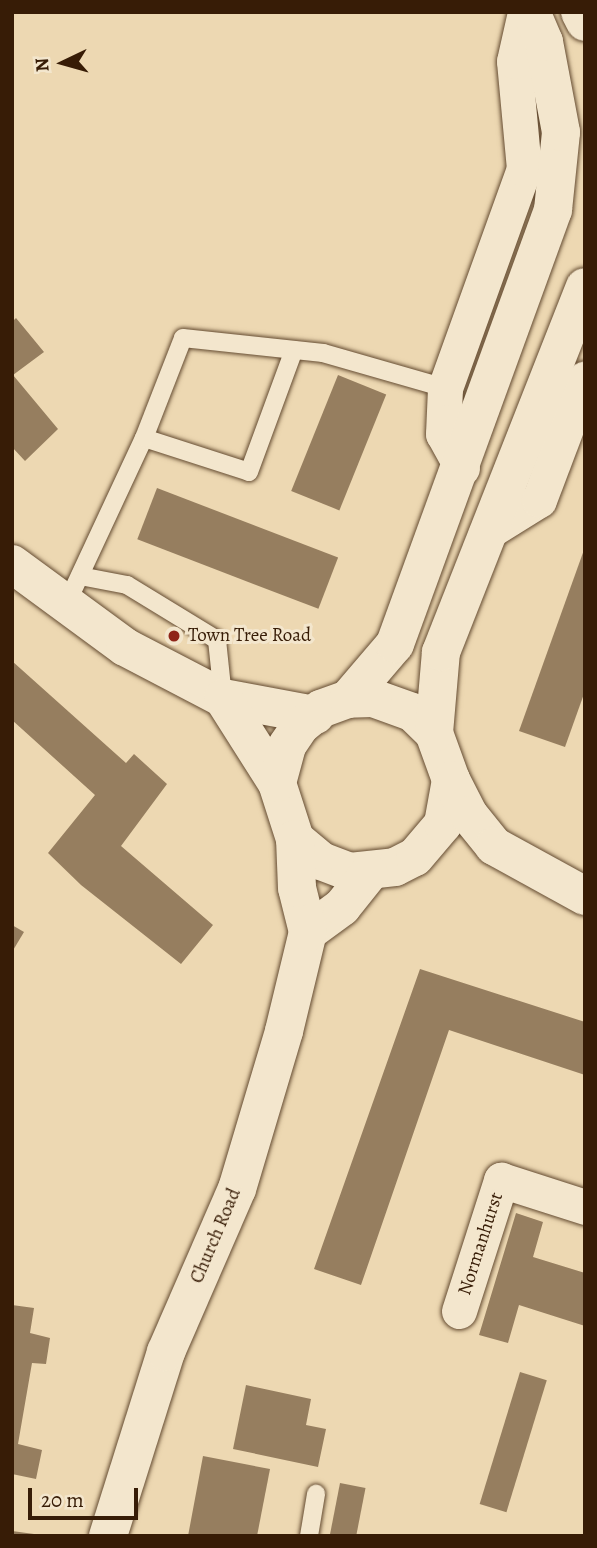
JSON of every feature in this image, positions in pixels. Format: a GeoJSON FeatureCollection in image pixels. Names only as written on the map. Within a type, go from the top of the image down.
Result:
{"type":"FeatureCollection","features":[{"type":"Feature","properties":{"kind":"main road"},"geometry":{"type":"LineString","coordinates":[[277,783],[287,746],[331,707],[395,643],[462,468],[553,210],[561,132],[544,42],[531,12]]}},
{"type":"Feature","properties":{"kind":"main road"},"geometry":{"type":"LineString","coordinates":[[580,12],[585,22]]}},
{"type":"Feature","properties":{"kind":"main road"},"geometry":{"type":"LineString","coordinates":[[494,846],[469,815],[451,780],[435,733],[442,652],[486,533],[585,287]]}},
{"type":"Feature","properties":{"kind":"main road"},"geometry":{"type":"LineString","coordinates":[[12,564],[73,591],[125,646],[223,698],[331,707],[386,700],[412,712],[435,733]]}},
{"type":"Feature","properties":{"kind":"main road"},"geometry":{"type":"LineString","coordinates":[[223,698],[277,783],[295,838],[297,888],[309,932],[342,907],[369,873]]}},
{"type":"Feature","properties":{"kind":"main road"},"geometry":{"type":"LineString","coordinates":[[295,838],[321,861],[350,872],[369,873],[415,857],[449,810],[451,780]]}},
{"type":"Feature","properties":{"kind":"main road"},"geometry":{"type":"LineString","coordinates":[[429,840],[455,836],[494,846],[585,896]]}},
{"type":"Feature","properties":{"kind":"main road","name":"Church Road"},"geometry":{"type":"LineString","coordinates":[[108,1536],[166,1352],[237,1189],[309,932]]}},
{"type":"Feature","properties":{"kind":"street"},"geometry":{"type":"LineString","coordinates":[[462,468],[443,434],[445,388],[524,169],[514,61],[525,12]]}},
{"type":"Feature","properties":{"kind":"street"},"geometry":{"type":"LineString","coordinates":[[486,533],[539,500],[585,378]]}},
{"type":"Feature","properties":{"kind":"street","name":"Normanhurst"},"geometry":{"type":"LineString","coordinates":[[459,1311],[500,1180],[585,1207]]}},
{"type":"Feature","properties":{"kind":"lane"},"geometry":{"type":"LineString","coordinates":[[73,591],[144,438],[183,338],[323,353],[445,388]]}},
{"type":"Feature","properties":{"kind":"lane"},"geometry":{"type":"LineString","coordinates":[[144,438],[249,472],[294,350]]}},
{"type":"Feature","properties":{"kind":"lane"},"geometry":{"type":"LineString","coordinates":[[73,591],[127,585],[217,640],[223,698]]}},
{"type":"Feature","properties":{"kind":"lane"},"geometry":{"type":"LineString","coordinates":[[309,1536],[316,1494]]}},
{"type":"Feature","properties":{"kind":"building"},"geometry":{"type":"Polygon","coordinates":[[[16,318],[44,352],[13,375],[58,429],[25,461],[12,447],[12,322],[16,318]]]}},
{"type":"Feature","properties":{"kind":"building"},"geometry":{"type":"Polygon","coordinates":[[[338,375],[386,394],[339,510],[291,491],[338,375]]]}},
{"type":"Feature","properties":{"kind":"building"},"geometry":{"type":"Polygon","coordinates":[[[157,488],[338,558],[318,609],[137,539],[157,488]]]}},
{"type":"Feature","properties":{"kind":"building"},"geometry":{"type":"Polygon","coordinates":[[[585,547],[585,691],[565,747],[519,731],[585,547]]]}},
{"type":"Feature","properties":{"kind":"building"},"geometry":{"type":"Polygon","coordinates":[[[12,661],[126,763],[134,754],[167,784],[121,846],[213,925],[181,964],[81,885],[48,853],[95,795],[12,720],[12,661]]]}},
{"type":"Feature","properties":{"kind":"building"},"geometry":{"type":"Polygon","coordinates":[[[12,925],[24,932],[12,952],[12,925]]]}},
{"type":"Feature","properties":{"kind":"building"},"geometry":{"type":"Polygon","coordinates":[[[420,969],[585,1022],[585,1075],[449,1030],[361,1285],[314,1269],[420,969]]]}},
{"type":"Feature","properties":{"kind":"building"},"geometry":{"type":"Polygon","coordinates":[[[516,1213],[543,1222],[533,1257],[585,1273],[585,1326],[519,1305],[508,1343],[479,1335],[516,1213]]]}},
{"type":"Feature","properties":{"kind":"building"},"geometry":{"type":"Polygon","coordinates":[[[12,1305],[34,1308],[30,1333],[50,1338],[46,1364],[32,1363],[18,1444],[42,1450],[36,1479],[12,1474],[12,1305]]]}},
{"type":"Feature","properties":{"kind":"building"},"geometry":{"type":"Polygon","coordinates":[[[520,1372],[547,1380],[506,1512],[480,1504],[520,1372]]]}},
{"type":"Feature","properties":{"kind":"building"},"geometry":{"type":"Polygon","coordinates":[[[246,1385],[311,1399],[306,1425],[326,1429],[318,1467],[233,1449],[246,1385]]]}},
{"type":"Feature","properties":{"kind":"building"},"geometry":{"type":"Polygon","coordinates":[[[203,1456],[270,1469],[257,1536],[188,1536],[203,1456]]]}},
{"type":"Feature","properties":{"kind":"building"},"geometry":{"type":"Polygon","coordinates":[[[340,1483],[366,1488],[356,1536],[330,1536],[340,1483]]]}},
{"type":"Feature","properties":{"kind":"building"},"geometry":{"type":"Polygon","coordinates":[[[12,1531],[34,1534],[34,1536],[12,1536],[12,1531]]]}},
{"type":"Feature","properties":{"kind":"place","name":"Town Tree Road"},"geometry":{"type":"Point","coordinates":[174,636]}}]}
